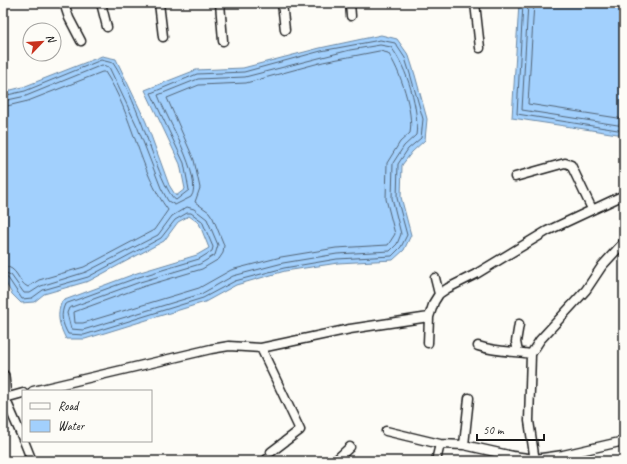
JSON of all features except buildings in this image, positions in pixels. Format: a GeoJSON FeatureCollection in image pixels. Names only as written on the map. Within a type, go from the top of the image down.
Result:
{"type":"FeatureCollection","features":[{"type":"Feature","properties":{"kind":"street"},"geometry":{"type":"LineString","coordinates":[[64,3],[69,18],[81,41]]}},
{"type":"Feature","properties":{"kind":"street"},"geometry":{"type":"LineString","coordinates":[[101,3],[108,26]]}},
{"type":"Feature","properties":{"kind":"street"},"geometry":{"type":"LineString","coordinates":[[159,3],[163,36]]}},
{"type":"Feature","properties":{"kind":"street"},"geometry":{"type":"LineString","coordinates":[[220,3],[223,41]]}},
{"type":"Feature","properties":{"kind":"street"},"geometry":{"type":"LineString","coordinates":[[282,3],[285,30]]}},
{"type":"Feature","properties":{"kind":"street"},"geometry":{"type":"LineString","coordinates":[[350,3],[352,16]]}},
{"type":"Feature","properties":{"kind":"street"},"geometry":{"type":"LineString","coordinates":[[475,3],[480,48]]}},
{"type":"Feature","properties":{"kind":"street"},"geometry":{"type":"LineString","coordinates":[[515,177],[564,163],[571,165],[592,209]]}},
{"type":"Feature","properties":{"kind":"street"},"geometry":{"type":"LineString","coordinates":[[428,343],[429,317],[434,302],[439,294],[547,231],[624,195]]}},
{"type":"Feature","properties":{"kind":"street"},"geometry":{"type":"LineString","coordinates":[[535,460],[529,421],[531,354],[540,340],[586,290],[602,266],[624,242]]}},
{"type":"Feature","properties":{"kind":"street"},"geometry":{"type":"LineString","coordinates":[[435,278],[439,294]]}},
{"type":"Feature","properties":{"kind":"street"},"geometry":{"type":"LineString","coordinates":[[37,390],[211,349],[229,346],[261,348],[350,329],[429,317]]}},
{"type":"Feature","properties":{"kind":"street"},"geometry":{"type":"LineString","coordinates":[[518,352],[516,342],[519,324]]}},
{"type":"Feature","properties":{"kind":"street"},"geometry":{"type":"LineString","coordinates":[[478,346],[492,350],[531,354]]}},
{"type":"Feature","properties":{"kind":"street"},"geometry":{"type":"LineString","coordinates":[[261,348],[299,425],[300,430],[269,457]]}},
{"type":"Feature","properties":{"kind":"street"},"geometry":{"type":"LineString","coordinates":[[3,376],[4,403],[22,438]]}},
{"type":"Feature","properties":{"kind":"street"},"geometry":{"type":"LineString","coordinates":[[4,403],[22,394]]}},
{"type":"Feature","properties":{"kind":"street"},"geometry":{"type":"LineString","coordinates":[[464,445],[469,398]]}},
{"type":"Feature","properties":{"kind":"street"},"geometry":{"type":"LineString","coordinates":[[386,432],[440,444],[464,445],[535,460],[624,442]]}},
{"type":"Feature","properties":{"kind":"street"},"geometry":{"type":"LineString","coordinates":[[24,442],[32,461]]}},
{"type":"Feature","properties":{"kind":"street"},"geometry":{"type":"LineString","coordinates":[[436,461],[440,444]]}},
{"type":"Feature","properties":{"kind":"street"},"geometry":{"type":"LineString","coordinates":[[335,461],[350,447]]}},
{"type":"Feature","properties":{"kind":"water"},"geometry":{"type":"Polygon","coordinates":[[[519,3],[624,3],[624,135],[512,118],[519,3]]]}},
{"type":"Feature","properties":{"kind":"water"},"geometry":{"type":"Polygon","coordinates":[[[381,35],[397,39],[409,56],[427,119],[425,140],[412,152],[402,165],[401,197],[411,235],[404,250],[393,260],[338,263],[285,271],[236,285],[205,302],[85,339],[66,339],[59,320],[59,311],[62,301],[137,273],[197,255],[209,248],[199,223],[189,216],[178,222],[164,241],[89,281],[44,294],[34,302],[21,303],[12,294],[3,278],[3,92],[23,87],[102,56],[116,59],[146,122],[169,185],[176,196],[185,189],[180,164],[145,90],[196,70],[243,68],[320,48],[381,35]]]}}]}
